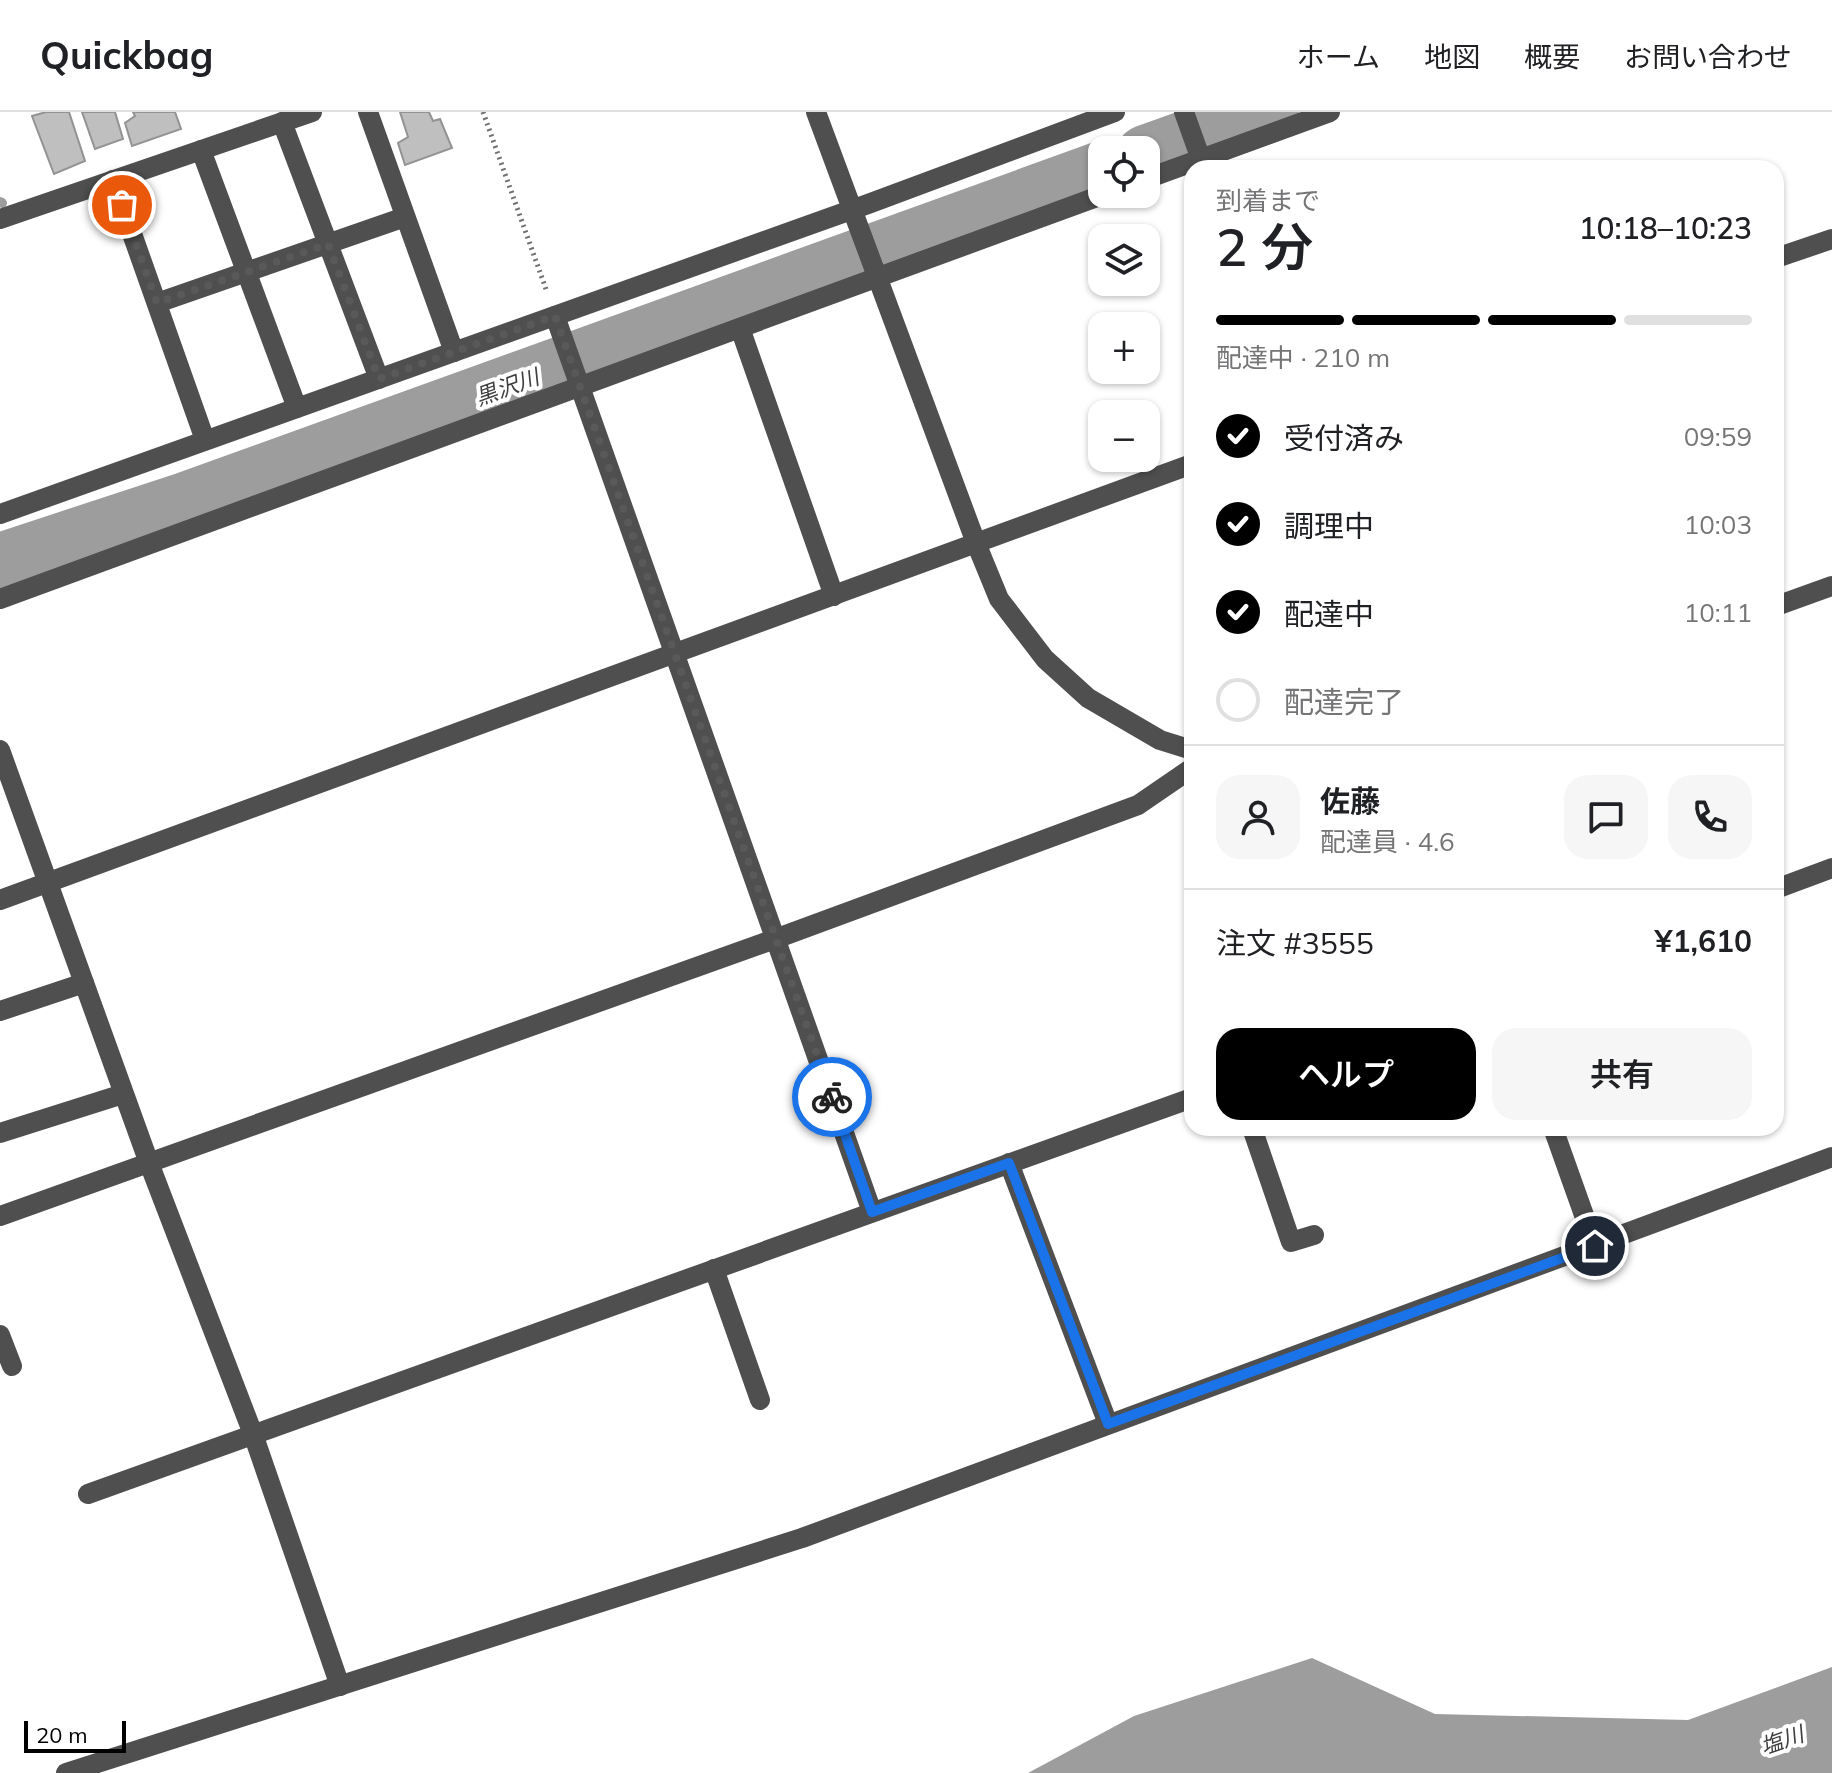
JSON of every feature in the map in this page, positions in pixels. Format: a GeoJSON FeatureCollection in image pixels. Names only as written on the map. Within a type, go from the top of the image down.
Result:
{"type":"FeatureCollection","features":[{"type":"Feature","properties":{"kind":"street"},"geometry":{"type":"LineString","coordinates":[[1,218],[312,112]]}},
{"type":"Feature","properties":{"kind":"street"},"geometry":{"type":"LineString","coordinates":[[368,112],[454,352]]}},
{"type":"Feature","properties":{"kind":"street"},"geometry":{"type":"LineString","coordinates":[[816,112],[999,599],[1045,659],[1088,698],[1160,740],[1184,748]]}},
{"type":"Feature","properties":{"kind":"street"},"geometry":{"type":"LineString","coordinates":[[0,514],[852,210],[1115,112]]}},
{"type":"Feature","properties":{"kind":"street"},"geometry":{"type":"LineString","coordinates":[[1184,112],[1201,160]]}},
{"type":"Feature","properties":{"kind":"street"},"geometry":{"type":"LineString","coordinates":[[1212,160],[1330,112]]}},
{"type":"Feature","properties":{"kind":"street"},"geometry":{"type":"LineString","coordinates":[[282,122],[379,379]]}},
{"type":"Feature","properties":{"kind":"street"},"geometry":{"type":"LineString","coordinates":[[201,150],[297,408]]}},
{"type":"Feature","properties":{"kind":"street"},"geometry":{"type":"LineString","coordinates":[[1160,175],[1184,169]]}},
{"type":"Feature","properties":{"kind":"street"},"geometry":{"type":"LineString","coordinates":[[113,180],[205,440]]}},
{"type":"Feature","properties":{"kind":"street"},"geometry":{"type":"LineString","coordinates":[[0,599],[1088,200]]}},
{"type":"Feature","properties":{"kind":"street"},"geometry":{"type":"LineString","coordinates":[[157,303],[405,217]]}},
{"type":"Feature","properties":{"kind":"street"},"geometry":{"type":"LineString","coordinates":[[1784,255],[1832,239]]}},
{"type":"Feature","properties":{"kind":"street"},"geometry":{"type":"LineString","coordinates":[[555,316],[872,1212]]}},
{"type":"Feature","properties":{"kind":"street"},"geometry":{"type":"LineString","coordinates":[[740,328],[834,596]]}},
{"type":"Feature","properties":{"kind":"street"},"geometry":{"type":"LineString","coordinates":[[0,900],[1184,467]]}},
{"type":"Feature","properties":{"kind":"street"},"geometry":{"type":"LineString","coordinates":[[1784,603],[1832,586]]}},
{"type":"Feature","properties":{"kind":"street"},"geometry":{"type":"LineString","coordinates":[[0,750],[123,1094],[253,1434],[340,1686]]}},
{"type":"Feature","properties":{"kind":"street"},"geometry":{"type":"LineString","coordinates":[[0,1216],[775,939],[1138,805],[1184,773]]}},
{"type":"Feature","properties":{"kind":"street"},"geometry":{"type":"LineString","coordinates":[[1784,886],[1832,868]]}},
{"type":"Feature","properties":{"kind":"street"},"geometry":{"type":"LineString","coordinates":[[0,1011],[84,983]]}},
{"type":"Feature","properties":{"kind":"street"},"geometry":{"type":"LineString","coordinates":[[0,1133],[123,1094]]}},
{"type":"Feature","properties":{"kind":"street"},"geometry":{"type":"LineString","coordinates":[[88,1494],[1184,1101]]}},
{"type":"Feature","properties":{"kind":"street"},"geometry":{"type":"LineString","coordinates":[[1255,1136],[1291,1242],[1314,1235]]}},
{"type":"Feature","properties":{"kind":"street"},"geometry":{"type":"LineString","coordinates":[[1556,1136],[1595,1246]]}},
{"type":"Feature","properties":{"kind":"street"},"geometry":{"type":"LineString","coordinates":[[66,1773],[802,1538],[1832,1157]]}},
{"type":"Feature","properties":{"kind":"street"},"geometry":{"type":"LineString","coordinates":[[1009,1163],[1108,1424]]}},
{"type":"Feature","properties":{"kind":"street"},"geometry":{"type":"LineString","coordinates":[[714,1269],[760,1400]]}},
{"type":"Feature","properties":{"kind":"street"},"geometry":{"type":"LineString","coordinates":[[0,1335],[12,1366]]}},
{"type":"Feature","properties":{"kind":"path"},"geometry":{"type":"LineString","coordinates":[[483,112],[555,316]]}},
{"type":"Feature","properties":{"kind":"water","name":"塩川"},"geometry":{"type":"Polygon","coordinates":[[[1312,1658],[1435,1714],[1688,1720],[1832,1667],[1832,1773],[1028,1773],[1134,1716],[1312,1658]]]}},
{"type":"Feature","properties":{"kind":"building"},"geometry":{"type":"Polygon","coordinates":[[[46,112],[69,112],[85,161],[54,174],[32,116],[46,112]]]}},
{"type":"Feature","properties":{"kind":"building"},"geometry":{"type":"Polygon","coordinates":[[[82,112],[115,112],[123,139],[95,149],[82,112]]]}},
{"type":"Feature","properties":{"kind":"building"},"geometry":{"type":"Polygon","coordinates":[[[133,112],[175,112],[181,129],[132,146],[125,123],[135,116],[133,112]]]}},
{"type":"Feature","properties":{"kind":"building"},"geometry":{"type":"Polygon","coordinates":[[[400,112],[429,112],[433,121],[440,119],[452,148],[405,165],[398,143],[408,137],[400,112]]]}},
{"type":"Feature","properties":{"kind":"waterway","name":"黒沢川"},"geometry":{"type":"LineString","coordinates":[[1160,151],[1268,112]]}},
{"type":"Feature","properties":{"kind":"waterway","name":"黒沢川"},"geometry":{"type":"LineString","coordinates":[[0,564],[186,503],[1088,177]]}},
{"type":"Feature","properties":{"kind":"way so far"},"geometry":{"type":"LineString","coordinates":[[122,205],[157,303],[328,244],[379,379],[555,316],[832,1097]]}},
{"type":"Feature","properties":{"kind":"route"},"geometry":{"type":"LineString","coordinates":[[832,1097],[872,1212],[1009,1163],[1108,1424],[1595,1246]]}}]}
